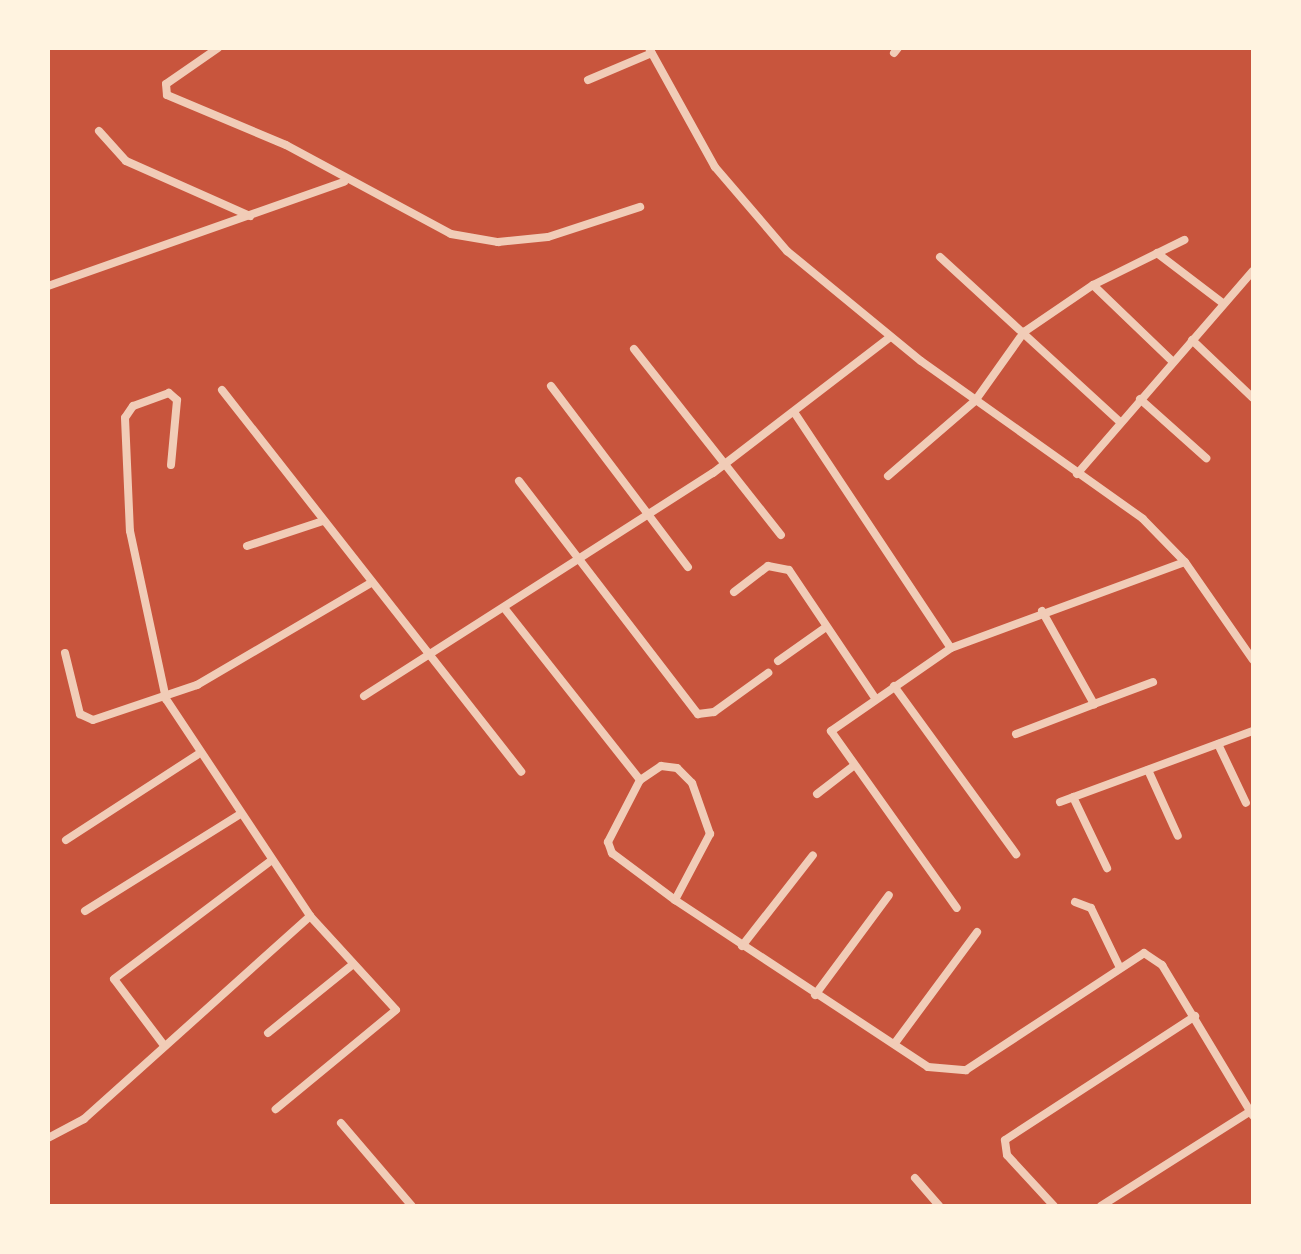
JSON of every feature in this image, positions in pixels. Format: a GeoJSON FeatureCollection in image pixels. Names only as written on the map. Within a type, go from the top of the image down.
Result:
{"type":"FeatureCollection","features":[{"type":"Feature","properties":{"kind":"street"},"geometry":{"type":"LineString","coordinates":[[218,48],[166,84],[167,95],[286,145],[344,182],[451,234],[498,242],[548,237],[640,207]]}},
{"type":"Feature","properties":{"kind":"street"},"geometry":{"type":"LineString","coordinates":[[588,80],[650,51],[740,200],[890,337],[1143,519],[1185,562],[1253,660]]}},
{"type":"Feature","properties":{"kind":"street"},"geometry":{"type":"LineString","coordinates":[[99,131],[126,161],[251,217]]}},
{"type":"Feature","properties":{"kind":"street"},"geometry":{"type":"LineString","coordinates":[[48,286],[344,182]]}},
{"type":"Feature","properties":{"kind":"street"},"geometry":{"type":"LineString","coordinates":[[888,476],[975,401],[1024,332],[1093,285],[1184,240]]}},
{"type":"Feature","properties":{"kind":"street"},"geometry":{"type":"LineString","coordinates":[[1157,253],[1224,304]]}},
{"type":"Feature","properties":{"kind":"street"},"geometry":{"type":"LineString","coordinates":[[940,257],[1120,422]]}},
{"type":"Feature","properties":{"kind":"street"},"geometry":{"type":"LineString","coordinates":[[1077,474],[1253,271]]}},
{"type":"Feature","properties":{"kind":"street"},"geometry":{"type":"LineString","coordinates":[[1244,281],[1253,289]]}},
{"type":"Feature","properties":{"kind":"street"},"geometry":{"type":"LineString","coordinates":[[1093,285],[1173,362]]}},
{"type":"Feature","properties":{"kind":"street"},"geometry":{"type":"LineString","coordinates":[[364,696],[424,652],[505,609],[727,462],[890,337]]}},
{"type":"Feature","properties":{"kind":"street"},"geometry":{"type":"LineString","coordinates":[[1192,340],[1253,398]]}},
{"type":"Feature","properties":{"kind":"street"},"geometry":{"type":"LineString","coordinates":[[634,349],[727,462],[781,535]]}},
{"type":"Feature","properties":{"kind":"street"},"geometry":{"type":"LineString","coordinates":[[551,386],[688,567]]}},
{"type":"Feature","properties":{"kind":"street"},"geometry":{"type":"LineString","coordinates":[[222,390],[424,652],[521,772]]}},
{"type":"Feature","properties":{"kind":"street"},"geometry":{"type":"LineString","coordinates":[[171,465],[177,400],[169,393],[133,406],[125,418],[130,531],[166,699],[197,755],[310,916],[396,1011],[276,1109]]}},
{"type":"Feature","properties":{"kind":"street"},"geometry":{"type":"LineString","coordinates":[[1140,399],[1206,458]]}},
{"type":"Feature","properties":{"kind":"street"},"geometry":{"type":"LineString","coordinates":[[794,412],[951,648]]}},
{"type":"Feature","properties":{"kind":"street"},"geometry":{"type":"LineString","coordinates":[[519,481],[578,562],[698,714],[714,712],[768,673]]}},
{"type":"Feature","properties":{"kind":"street"},"geometry":{"type":"LineString","coordinates":[[247,546],[323,521]]}},
{"type":"Feature","properties":{"kind":"street"},"geometry":{"type":"LineString","coordinates":[[957,908],[852,767],[831,731],[951,648],[1042,611],[1185,562]]}},
{"type":"Feature","properties":{"kind":"street"},"geometry":{"type":"LineString","coordinates":[[734,592],[779,564],[875,698]]}},
{"type":"Feature","properties":{"kind":"street"},"geometry":{"type":"LineString","coordinates":[[65,653],[87,721],[166,699],[371,583]]}},
{"type":"Feature","properties":{"kind":"street"},"geometry":{"type":"LineString","coordinates":[[505,609],[640,780]]}},
{"type":"Feature","properties":{"kind":"street"},"geometry":{"type":"LineString","coordinates":[[1042,611],[1094,704]]}},
{"type":"Feature","properties":{"kind":"street"},"geometry":{"type":"LineString","coordinates":[[778,661],[826,627]]}},
{"type":"Feature","properties":{"kind":"street"},"geometry":{"type":"LineString","coordinates":[[1016,734],[1153,682]]}},
{"type":"Feature","properties":{"kind":"street"},"geometry":{"type":"LineString","coordinates":[[894,686],[1016,854]]}},
{"type":"Feature","properties":{"kind":"street"},"geometry":{"type":"LineString","coordinates":[[1060,802],[1253,731]]}},
{"type":"Feature","properties":{"kind":"street"},"geometry":{"type":"LineString","coordinates":[[1218,744],[1246,803]]}},
{"type":"Feature","properties":{"kind":"street"},"geometry":{"type":"LineString","coordinates":[[66,840],[197,755]]}},
{"type":"Feature","properties":{"kind":"street"},"geometry":{"type":"LineString","coordinates":[[675,900],[708,845],[708,820],[677,768],[661,766],[640,780],[609,849],[675,900],[742,946],[939,1073],[966,1070],[1119,966],[1144,953],[1155,957],[1195,1016],[1252,1112],[1101,1206]]}},
{"type":"Feature","properties":{"kind":"street"},"geometry":{"type":"LineString","coordinates":[[817,794],[852,767]]}},
{"type":"Feature","properties":{"kind":"street"},"geometry":{"type":"LineString","coordinates":[[1148,770],[1178,836]]}},
{"type":"Feature","properties":{"kind":"street"},"geometry":{"type":"LineString","coordinates":[[1073,797],[1107,868]]}},
{"type":"Feature","properties":{"kind":"street"},"geometry":{"type":"LineString","coordinates":[[85,911],[240,814]]}},
{"type":"Feature","properties":{"kind":"street"},"geometry":{"type":"LineString","coordinates":[[742,946],[813,855]]}},
{"type":"Feature","properties":{"kind":"street"},"geometry":{"type":"LineString","coordinates":[[163,1044],[114,979],[272,860]]}},
{"type":"Feature","properties":{"kind":"street"},"geometry":{"type":"LineString","coordinates":[[815,995],[889,895]]}},
{"type":"Feature","properties":{"kind":"street"},"geometry":{"type":"LineString","coordinates":[[1075,902],[1091,908],[1119,966]]}},
{"type":"Feature","properties":{"kind":"street"},"geometry":{"type":"LineString","coordinates":[[48,1138],[84,1119],[163,1044],[310,916]]}},
{"type":"Feature","properties":{"kind":"street"},"geometry":{"type":"LineString","coordinates":[[895,1043],[977,932]]}},
{"type":"Feature","properties":{"kind":"street"},"geometry":{"type":"LineString","coordinates":[[268,1033],[352,965]]}},
{"type":"Feature","properties":{"kind":"street"},"geometry":{"type":"LineString","coordinates":[[1054,1206],[1007,1155],[1005,1140],[1195,1016]]}},
{"type":"Feature","properties":{"kind":"street"},"geometry":{"type":"LineString","coordinates":[[341,1123],[412,1206]]}},
{"type":"Feature","properties":{"kind":"street"},"geometry":{"type":"LineString","coordinates":[[915,1178],[939,1206]]}}]}
